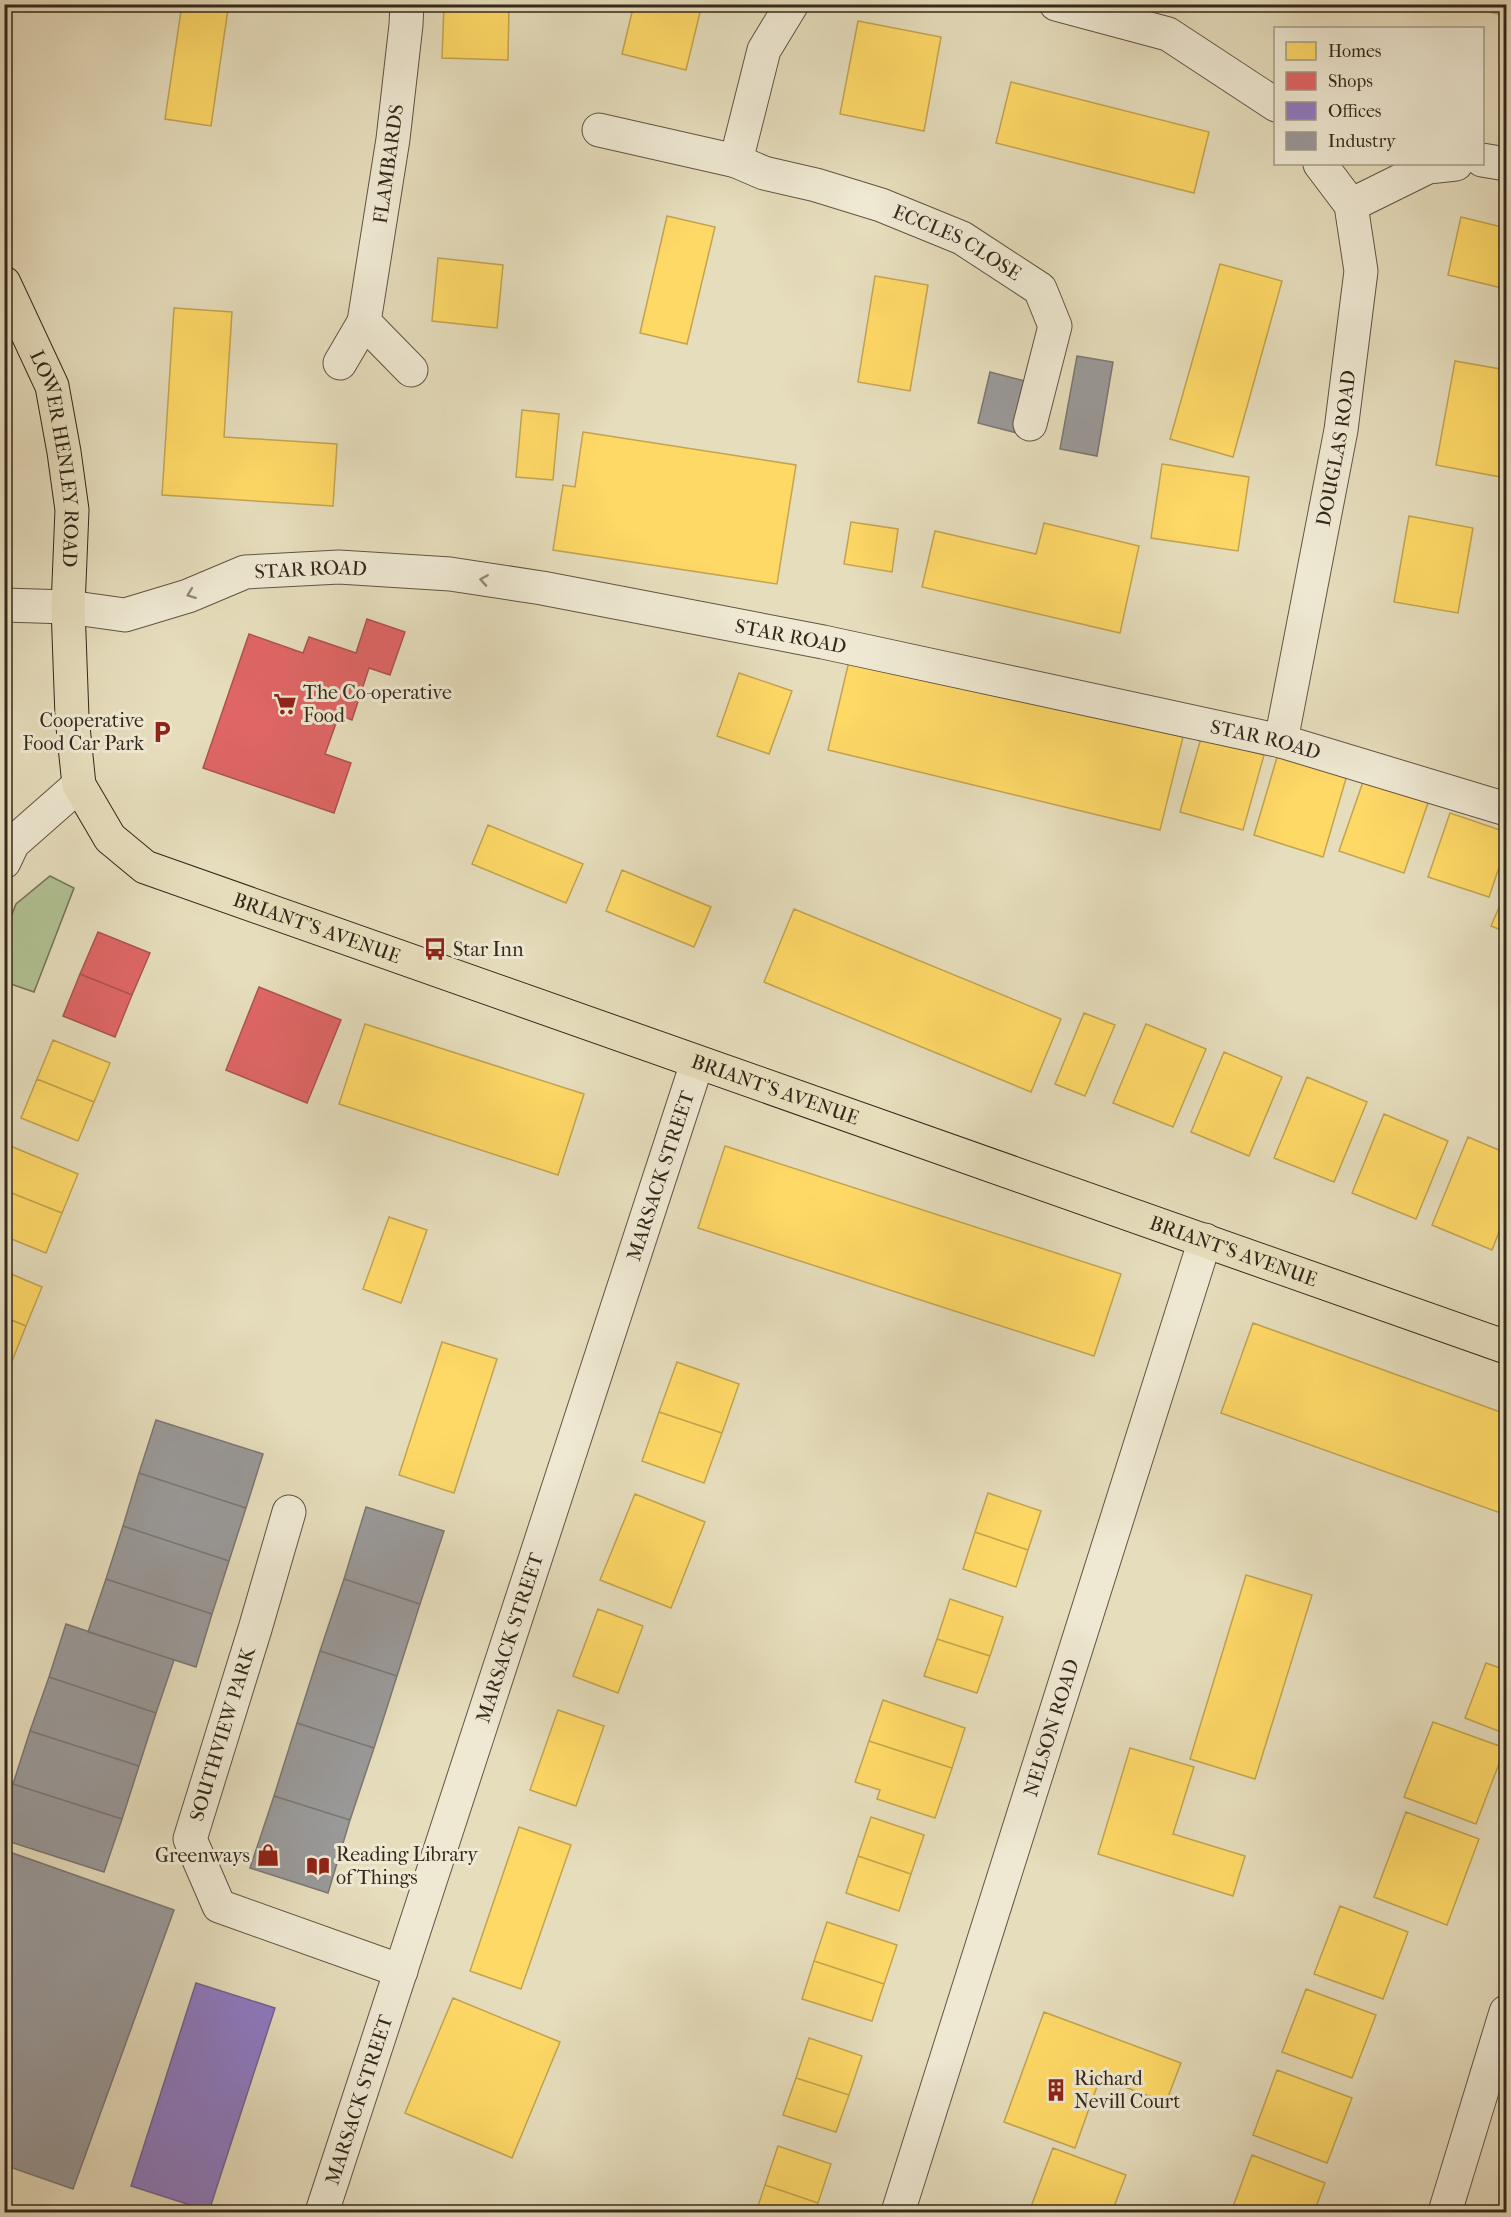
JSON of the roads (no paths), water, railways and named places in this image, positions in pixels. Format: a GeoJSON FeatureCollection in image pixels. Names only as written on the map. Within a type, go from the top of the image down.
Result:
{"type":"FeatureCollection","features":[{"type":"Feature","properties":{"kind":"main road","name":"LOWER HENLEY ROAD"},"geometry":{"type":"LineString","coordinates":[[4,283],[52,386],[72,510],[68,607],[72,717],[79,785]]}},
{"type":"Feature","properties":{"kind":"main road","name":"BRIANT'S AVENUE"},"geometry":{"type":"LineString","coordinates":[[79,785],[110,838],[145,867],[1506,1347]]}},
{"type":"Feature","properties":{"kind":"street","name":"FLAMBARDS"},"geometry":{"type":"LineString","coordinates":[[340,363],[364,322],[393,139],[407,4]]}},
{"type":"Feature","properties":{"kind":"street"},"geometry":{"type":"LineString","coordinates":[[736,162],[764,50],[792,4]]}},
{"type":"Feature","properties":{"kind":"street"},"geometry":{"type":"LineString","coordinates":[[1056,4],[1168,34],[1274,104]]}},
{"type":"Feature","properties":{"kind":"street","name":"ECCLES CLOSE"},"geometry":{"type":"LineString","coordinates":[[599,130],[736,162],[764,173],[816,185],[881,205],[962,238],[1040,289],[1055,326],[1030,424]]}},
{"type":"Feature","properties":{"kind":"street"},"geometry":{"type":"LineString","coordinates":[[1484,160],[1506,164]]}},
{"type":"Feature","properties":{"kind":"street","name":"DOUGLAS ROAD"},"geometry":{"type":"LineString","coordinates":[[1281,741],[1341,430],[1361,271],[1351,205],[1321,165]]}},
{"type":"Feature","properties":{"kind":"street"},"geometry":{"type":"LineString","coordinates":[[1351,205],[1428,168],[1449,165]]}},
{"type":"Feature","properties":{"kind":"street"},"geometry":{"type":"LineString","coordinates":[[364,322],[411,370]]}},
{"type":"Feature","properties":{"kind":"street","name":"STAR ROAD"},"geometry":{"type":"LineString","coordinates":[[4,605],[68,607],[125,615],[188,596],[245,572],[339,567],[450,574],[542,588],[823,642],[1281,741],[1506,808]]}},
{"type":"Feature","properties":{"kind":"street"},"geometry":{"type":"LineString","coordinates":[[4,862],[13,843],[79,785]]}},
{"type":"Feature","properties":{"kind":"street","name":"MARSACK STREET"},"geometry":{"type":"LineString","coordinates":[[322,2212],[697,1063]]}},
{"type":"Feature","properties":{"kind":"street","name":"NELSON ROAD"},"geometry":{"type":"LineString","coordinates":[[898,2212],[1205,1240]]}},
{"type":"Feature","properties":{"kind":"street","name":"SOUTHVIEW PARK"},"geometry":{"type":"LineString","coordinates":[[289,1512],[190,1839],[219,1906],[401,1971]]}},
{"type":"Feature","properties":{"kind":"street"},"geometry":{"type":"LineString","coordinates":[[1445,2212],[1506,2012]]}},
{"type":"Feature","properties":{"kind":"place","name":"The Co-operative Food"},"geometry":{"type":"Point","coordinates":[285,704]}},
{"type":"Feature","properties":{"kind":"place","name":"Cooperative Food Car Park"},"geometry":{"type":"Point","coordinates":[162,732]}},
{"type":"Feature","properties":{"kind":"place","name":"Star Inn"},"geometry":{"type":"Point","coordinates":[435,949]}},
{"type":"Feature","properties":{"kind":"place","name":"Greenways"},"geometry":{"type":"Point","coordinates":[268,1855]}},
{"type":"Feature","properties":{"kind":"place","name":"Reading Library of Things"},"geometry":{"type":"Point","coordinates":[318,1866]}},
{"type":"Feature","properties":{"kind":"place","name":"Richard Nevill Court"},"geometry":{"type":"Point","coordinates":[1056,2090]}}]}
